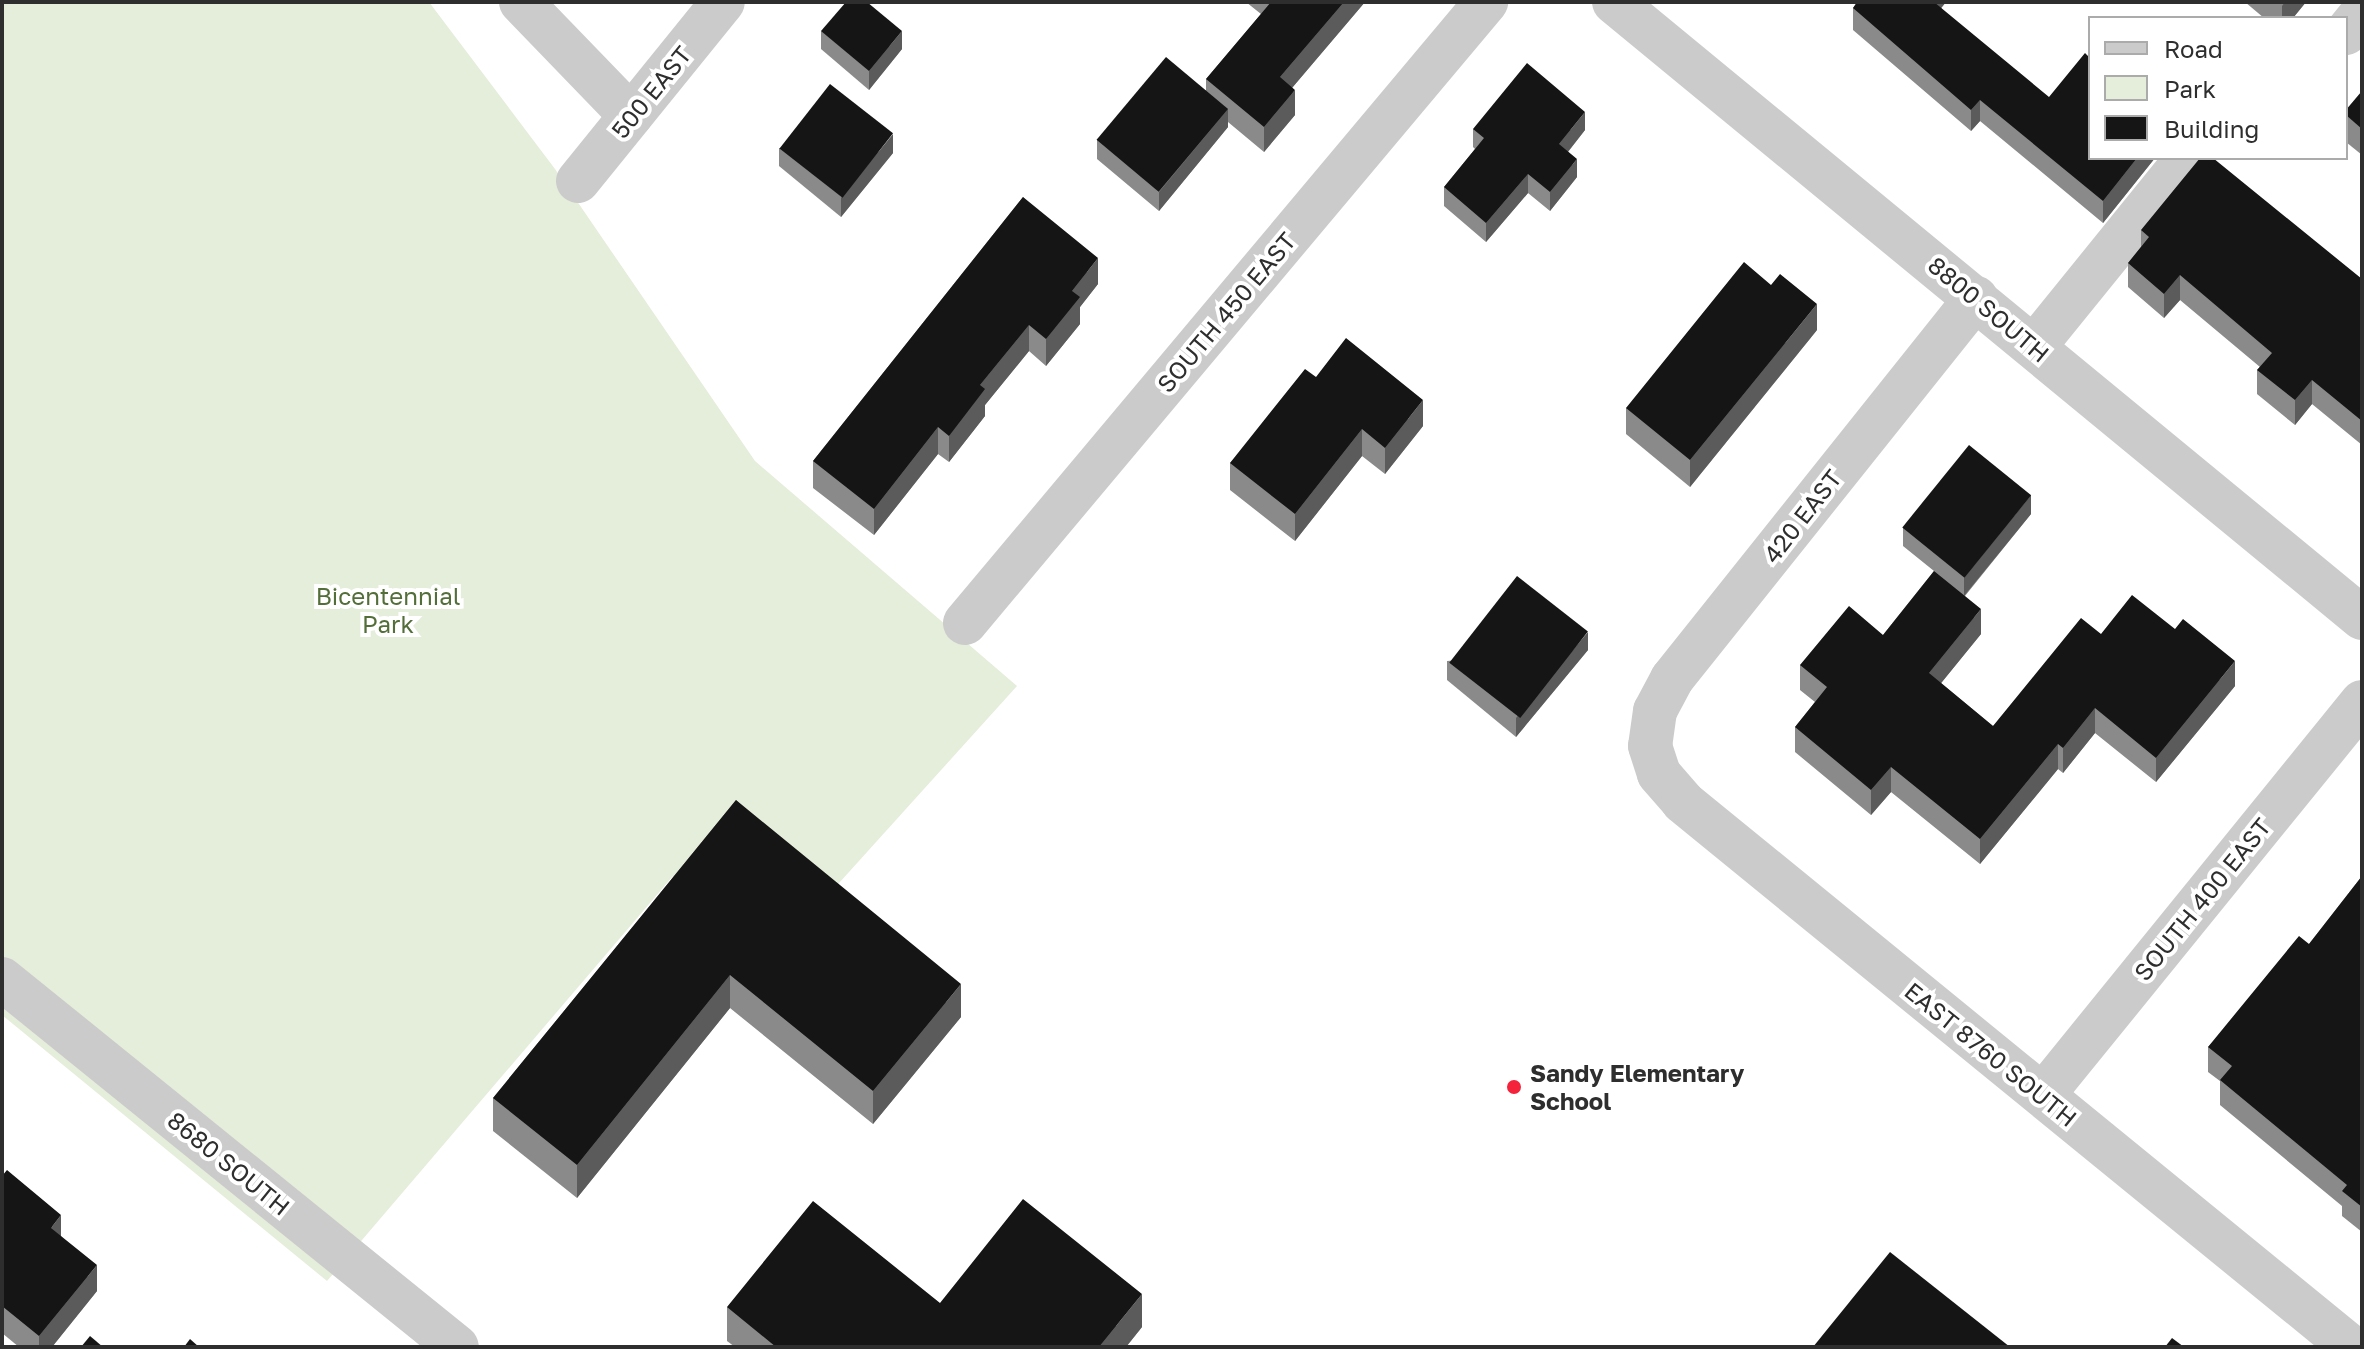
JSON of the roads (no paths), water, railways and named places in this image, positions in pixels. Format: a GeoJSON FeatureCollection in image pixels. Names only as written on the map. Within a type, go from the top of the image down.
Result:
{"type":"FeatureCollection","features":[{"type":"Feature","properties":{"kind":"street"},"geometry":{"type":"LineString","coordinates":[[521,2],[631,116]]}},
{"type":"Feature","properties":{"kind":"street","name":"500 EAST"},"geometry":{"type":"LineString","coordinates":[[578,181],[723,2]]}},
{"type":"Feature","properties":{"kind":"street","name":"SOUTH 450 EAST"},"geometry":{"type":"LineString","coordinates":[[965,623],[1486,2]]}},
{"type":"Feature","properties":{"kind":"street","name":"8800 SOUTH"},"geometry":{"type":"LineString","coordinates":[[1614,2],[2362,618]]}},
{"type":"Feature","properties":{"kind":"street"},"geometry":{"type":"LineString","coordinates":[[2348,30],[2362,13]]}},
{"type":"Feature","properties":{"kind":"street"},"geometry":{"type":"LineString","coordinates":[[2034,347],[2185,160]]}},
{"type":"Feature","properties":{"kind":"street","name":"420 EAST"},"geometry":{"type":"LineString","coordinates":[[1650,746],[1655,711],[1672,679],[1976,298]]}},
{"type":"Feature","properties":{"kind":"street","name":"SOUTH 400 EAST"},"geometry":{"type":"LineString","coordinates":[[2043,1095],[2362,702]]}},
{"type":"Feature","properties":{"kind":"street","name":"EAST 8760 SOUTH"},"geometry":{"type":"LineString","coordinates":[[1650,746],[1659,774],[1683,802],[2351,1347]]}},
{"type":"Feature","properties":{"kind":"street","name":"8680 SOUTH"},"geometry":{"type":"LineString","coordinates":[[2,979],[457,1347]]}},
{"type":"Feature","properties":{"kind":"place","name":"Sandy Elementary School"},"geometry":{"type":"Point","coordinates":[1514,1087]}},
{"type":"Feature","properties":{"kind":"park label","name":"Bicentennial Park"},"geometry":{"type":"Point","coordinates":[388,610]}}]}
